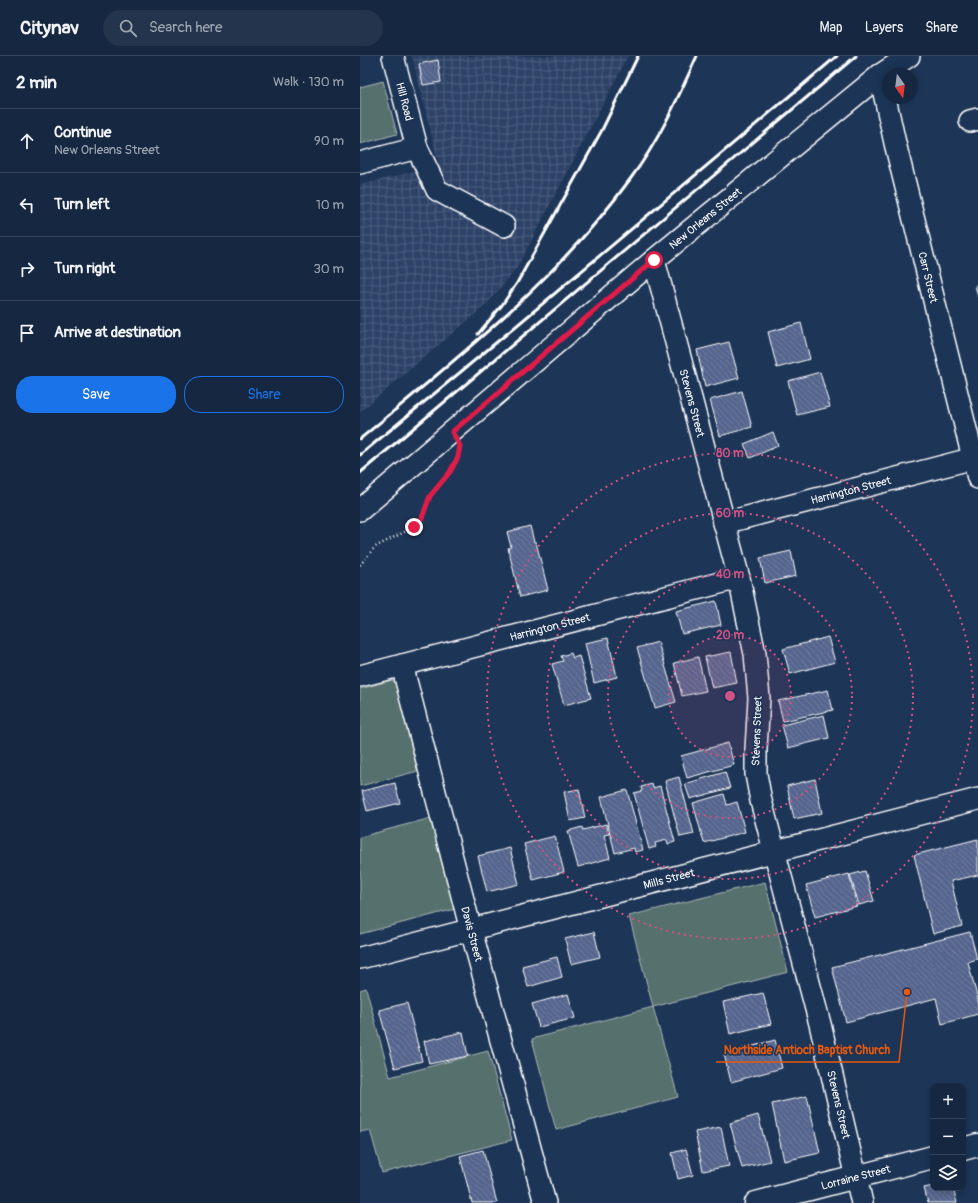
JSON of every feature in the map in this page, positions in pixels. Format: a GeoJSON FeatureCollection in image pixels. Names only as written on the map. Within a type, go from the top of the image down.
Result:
{"type":"FeatureCollection","features":[{"type":"Feature","properties":{"kind":"main road"},"geometry":{"type":"LineString","coordinates":[[966,1148],[978,1145]]}},
{"type":"Feature","properties":{"kind":"main road","name":"Lorraine Street"},"geometry":{"type":"LineString","coordinates":[[756,1203],[930,1158]]}},
{"type":"Feature","properties":{"kind":"street","name":"Hill Road"},"geometry":{"type":"LineString","coordinates":[[393,56],[417,148],[437,190],[504,226]]}},
{"type":"Feature","properties":{"kind":"street","name":"New Orleans Street"},"geometry":{"type":"LineString","coordinates":[[360,510],[654,260],[880,76],[909,56]]}},
{"type":"Feature","properties":{"kind":"street","name":"Carr Street"},"geometry":{"type":"LineString","coordinates":[[880,76],[895,143],[975,458],[978,478]]}},
{"type":"Feature","properties":{"kind":"street"},"geometry":{"type":"LineString","coordinates":[[360,163],[417,148]]}},
{"type":"Feature","properties":{"kind":"street","name":"Stevens Street"},"geometry":{"type":"LineString","coordinates":[[654,260],[739,578],[755,654],[759,698],[756,774],[761,801],[820,1024],[862,1203]]}},
{"type":"Feature","properties":{"kind":"street","name":"Harrington Street"},"geometry":{"type":"LineString","coordinates":[[724,522],[975,458]]}},
{"type":"Feature","properties":{"kind":"street","name":"Harrington Street"},"geometry":{"type":"LineString","coordinates":[[360,676],[739,578]]}},
{"type":"Feature","properties":{"kind":"street","name":"Davis Street"},"geometry":{"type":"LineString","coordinates":[[402,665],[471,930],[545,1203]]}},
{"type":"Feature","properties":{"kind":"street","name":"Mills Street"},"geometry":{"type":"LineString","coordinates":[[360,958],[978,799]]}},
{"type":"Feature","properties":{"kind":"path"},"geometry":{"type":"LineString","coordinates":[[360,565],[376,547],[414,527],[422,518],[430,496],[450,472],[458,457],[460,446],[452,432]]}},
{"type":"Feature","properties":{"kind":"shaded area"},"geometry":{"type":"Polygon","coordinates":[[[412,56],[628,56],[517,268],[486,305],[360,412],[360,185],[439,165],[412,56]]]}},
{"type":"Feature","properties":{"kind":"green space"},"geometry":{"type":"Polygon","coordinates":[[[383,81],[397,134],[360,144],[360,87],[383,81]]]}},
{"type":"Feature","properties":{"kind":"green space"},"geometry":{"type":"Polygon","coordinates":[[[392,680],[400,686],[422,770],[360,786],[360,689],[392,680]]]}},
{"type":"Feature","properties":{"kind":"green space"},"geometry":{"type":"Polygon","coordinates":[[[435,817],[459,908],[360,934],[360,837],[435,817]]]}},
{"type":"Feature","properties":{"kind":"green space"},"geometry":{"type":"Polygon","coordinates":[[[765,882],[788,972],[653,1007],[629,916],[765,882]]]}},
{"type":"Feature","properties":{"kind":"green space"},"geometry":{"type":"Polygon","coordinates":[[[366,988],[390,1077],[488,1051],[512,1140],[382,1173],[370,1130],[360,1132],[360,990],[366,988]]]}},
{"type":"Feature","properties":{"kind":"green space"},"geometry":{"type":"Polygon","coordinates":[[[653,1007],[678,1097],[556,1130],[532,1039],[653,1007]]]}},
{"type":"Feature","properties":{"kind":"building"},"geometry":{"type":"Polygon","coordinates":[[[438,60],[441,82],[423,85],[419,64],[438,60]]]}},
{"type":"Feature","properties":{"kind":"building"},"geometry":{"type":"Polygon","coordinates":[[[978,285],[978,297],[975,286],[978,285]]]}},
{"type":"Feature","properties":{"kind":"building"},"geometry":{"type":"Polygon","coordinates":[[[801,323],[810,359],[777,368],[768,332],[801,323]]]}},
{"type":"Feature","properties":{"kind":"building"},"geometry":{"type":"Polygon","coordinates":[[[729,342],[739,378],[705,387],[697,350],[729,342]]]}},
{"type":"Feature","properties":{"kind":"building"},"geometry":{"type":"Polygon","coordinates":[[[820,372],[830,407],[797,415],[788,381],[820,372]]]}},
{"type":"Feature","properties":{"kind":"building"},"geometry":{"type":"Polygon","coordinates":[[[742,391],[752,427],[720,436],[710,400],[742,391]]]}},
{"type":"Feature","properties":{"kind":"building"},"geometry":{"type":"Polygon","coordinates":[[[773,432],[778,446],[750,458],[744,444],[773,432]]]}},
{"type":"Feature","properties":{"kind":"building"},"geometry":{"type":"Polygon","coordinates":[[[530,526],[534,542],[536,542],[548,590],[520,597],[508,548],[511,547],[507,532],[530,526]]]}},
{"type":"Feature","properties":{"kind":"building"},"geometry":{"type":"Polygon","coordinates":[[[791,551],[796,576],[765,583],[760,558],[791,551]]]}},
{"type":"Feature","properties":{"kind":"building"},"geometry":{"type":"Polygon","coordinates":[[[716,601],[721,625],[682,634],[676,611],[716,601]]]}},
{"type":"Feature","properties":{"kind":"building"},"geometry":{"type":"Polygon","coordinates":[[[828,637],[835,662],[790,674],[783,649],[828,637]]]}},
{"type":"Feature","properties":{"kind":"building"},"geometry":{"type":"Polygon","coordinates":[[[608,638],[617,677],[594,683],[585,643],[608,638]]]}},
{"type":"Feature","properties":{"kind":"building"},"geometry":{"type":"Polygon","coordinates":[[[658,642],[676,702],[655,708],[637,648],[658,642]]]}},
{"type":"Feature","properties":{"kind":"building"},"geometry":{"type":"Polygon","coordinates":[[[731,652],[737,683],[712,688],[705,657],[731,652]]]}},
{"type":"Feature","properties":{"kind":"building"},"geometry":{"type":"Polygon","coordinates":[[[571,653],[573,658],[579,656],[591,698],[564,705],[552,664],[563,661],[561,656],[571,653]]]}},
{"type":"Feature","properties":{"kind":"building"},"geometry":{"type":"Polygon","coordinates":[[[698,657],[706,691],[682,696],[674,663],[698,657]]]}},
{"type":"Feature","properties":{"kind":"building"},"geometry":{"type":"Polygon","coordinates":[[[828,690],[833,710],[783,721],[778,701],[828,690]]]}},
{"type":"Feature","properties":{"kind":"building"},"geometry":{"type":"Polygon","coordinates":[[[824,715],[829,738],[788,748],[782,725],[824,715]]]}},
{"type":"Feature","properties":{"kind":"building"},"geometry":{"type":"Polygon","coordinates":[[[728,743],[734,765],[687,778],[681,756],[728,743]]]}},
{"type":"Feature","properties":{"kind":"building"},"geometry":{"type":"Polygon","coordinates":[[[725,772],[730,788],[690,799],[685,784],[725,772]]]}},
{"type":"Feature","properties":{"kind":"building"},"geometry":{"type":"Polygon","coordinates":[[[679,777],[694,834],[680,837],[665,781],[679,777]]]}},
{"type":"Feature","properties":{"kind":"building"},"geometry":{"type":"Polygon","coordinates":[[[815,779],[822,813],[794,819],[787,786],[815,779]]]}},
{"type":"Feature","properties":{"kind":"building"},"geometry":{"type":"Polygon","coordinates":[[[395,783],[400,803],[367,811],[362,791],[395,783]]]}},
{"type":"Feature","properties":{"kind":"building"},"geometry":{"type":"Polygon","coordinates":[[[652,784],[653,788],[660,786],[675,842],[668,844],[667,840],[655,843],[656,847],[649,849],[634,793],[642,791],[641,787],[652,784]]]}},
{"type":"Feature","properties":{"kind":"building"},"geometry":{"type":"Polygon","coordinates":[[[579,789],[585,818],[570,821],[564,792],[579,789]]]}},
{"type":"Feature","properties":{"kind":"building"},"geometry":{"type":"Polygon","coordinates":[[[627,790],[643,850],[635,852],[634,848],[615,853],[601,797],[627,790]]]}},
{"type":"Feature","properties":{"kind":"building"},"geometry":{"type":"Polygon","coordinates":[[[724,794],[727,805],[737,802],[745,832],[704,843],[693,803],[724,794]]]}},
{"type":"Feature","properties":{"kind":"building"},"geometry":{"type":"Polygon","coordinates":[[[606,824],[609,834],[604,835],[610,858],[578,867],[568,831],[582,827],[583,830],[606,824]]]}},
{"type":"Feature","properties":{"kind":"building"},"geometry":{"type":"Polygon","coordinates":[[[555,836],[564,872],[533,880],[524,844],[555,836]]]}},
{"type":"Feature","properties":{"kind":"building"},"geometry":{"type":"Polygon","coordinates":[[[978,839],[978,875],[951,881],[962,926],[933,934],[914,855],[978,839]]]}},
{"type":"Feature","properties":{"kind":"building"},"geometry":{"type":"Polygon","coordinates":[[[510,848],[519,884],[487,892],[478,856],[510,848]]]}},
{"type":"Feature","properties":{"kind":"building"},"geometry":{"type":"Polygon","coordinates":[[[865,871],[874,901],[859,905],[850,875],[865,871]]]}},
{"type":"Feature","properties":{"kind":"building"},"geometry":{"type":"Polygon","coordinates":[[[849,874],[857,906],[815,917],[806,885],[849,874]]]}},
{"type":"Feature","properties":{"kind":"building"},"geometry":{"type":"Polygon","coordinates":[[[594,932],[600,957],[571,964],[565,939],[594,932]]]}},
{"type":"Feature","properties":{"kind":"building"},"geometry":{"type":"Polygon","coordinates":[[[970,932],[977,959],[968,962],[978,1000],[978,1014],[942,1024],[936,998],[846,1022],[832,967],[970,932]]]}},
{"type":"Feature","properties":{"kind":"building"},"geometry":{"type":"Polygon","coordinates":[[[557,957],[562,977],[528,987],[522,966],[557,957]]]}},
{"type":"Feature","properties":{"kind":"building"},"geometry":{"type":"Polygon","coordinates":[[[763,993],[771,1024],[730,1034],[723,1002],[763,993]]]}},
{"type":"Feature","properties":{"kind":"building"},"geometry":{"type":"Polygon","coordinates":[[[568,994],[575,1018],[539,1027],[532,1004],[568,994]]]}},
{"type":"Feature","properties":{"kind":"building"},"geometry":{"type":"Polygon","coordinates":[[[407,1003],[422,1061],[395,1068],[379,1010],[407,1003]]]}},
{"type":"Feature","properties":{"kind":"building"},"geometry":{"type":"Polygon","coordinates":[[[463,1032],[468,1056],[429,1064],[424,1041],[463,1032]]]}},
{"type":"Feature","properties":{"kind":"building"},"geometry":{"type":"Polygon","coordinates":[[[775,1040],[782,1068],[731,1082],[724,1054],[775,1040]]]}},
{"type":"Feature","properties":{"kind":"building"},"geometry":{"type":"Polygon","coordinates":[[[807,1096],[820,1153],[784,1161],[772,1104],[807,1096]]]}},
{"type":"Feature","properties":{"kind":"building"},"geometry":{"type":"Polygon","coordinates":[[[758,1115],[770,1161],[742,1168],[730,1123],[758,1115]]]}},
{"type":"Feature","properties":{"kind":"building"},"geometry":{"type":"Polygon","coordinates":[[[721,1127],[729,1166],[703,1171],[695,1132],[721,1127]]]}},
{"type":"Feature","properties":{"kind":"building"},"geometry":{"type":"Polygon","coordinates":[[[686,1149],[693,1175],[678,1179],[672,1153],[686,1149]]]}},
{"type":"Feature","properties":{"kind":"building"},"geometry":{"type":"Polygon","coordinates":[[[483,1150],[497,1203],[472,1203],[460,1156],[483,1150]]]}},
{"type":"Feature","properties":{"kind":"building"},"geometry":{"type":"Polygon","coordinates":[[[930,1187],[930,1191],[954,1191],[957,1203],[928,1203],[924,1188],[930,1187]]]}},
{"type":"Feature","properties":{"kind":"railway"},"geometry":{"type":"LineString","coordinates":[[478,334],[502,305],[517,283],[602,130],[638,56]]}},
{"type":"Feature","properties":{"kind":"railway"},"geometry":{"type":"LineString","coordinates":[[360,439],[504,317],[571,251],[602,215],[641,164],[659,134],[697,56]]}},
{"type":"Feature","properties":{"kind":"railway"},"geometry":{"type":"LineString","coordinates":[[360,455],[509,332],[837,56]]}},
{"type":"Feature","properties":{"kind":"railway"},"geometry":{"type":"LineString","coordinates":[[360,473],[856,56]]}},
{"type":"Feature","properties":{"kind":"place","name":"Northside Antioch Baptist Church"},"geometry":{"type":"Point","coordinates":[907,992]}},
{"type":"Feature","properties":{"kind":"route"},"geometry":{"type":"LineString","coordinates":[[414,527],[422,518],[430,496],[450,472],[458,457],[460,446],[452,432],[654,260]]}}]}
